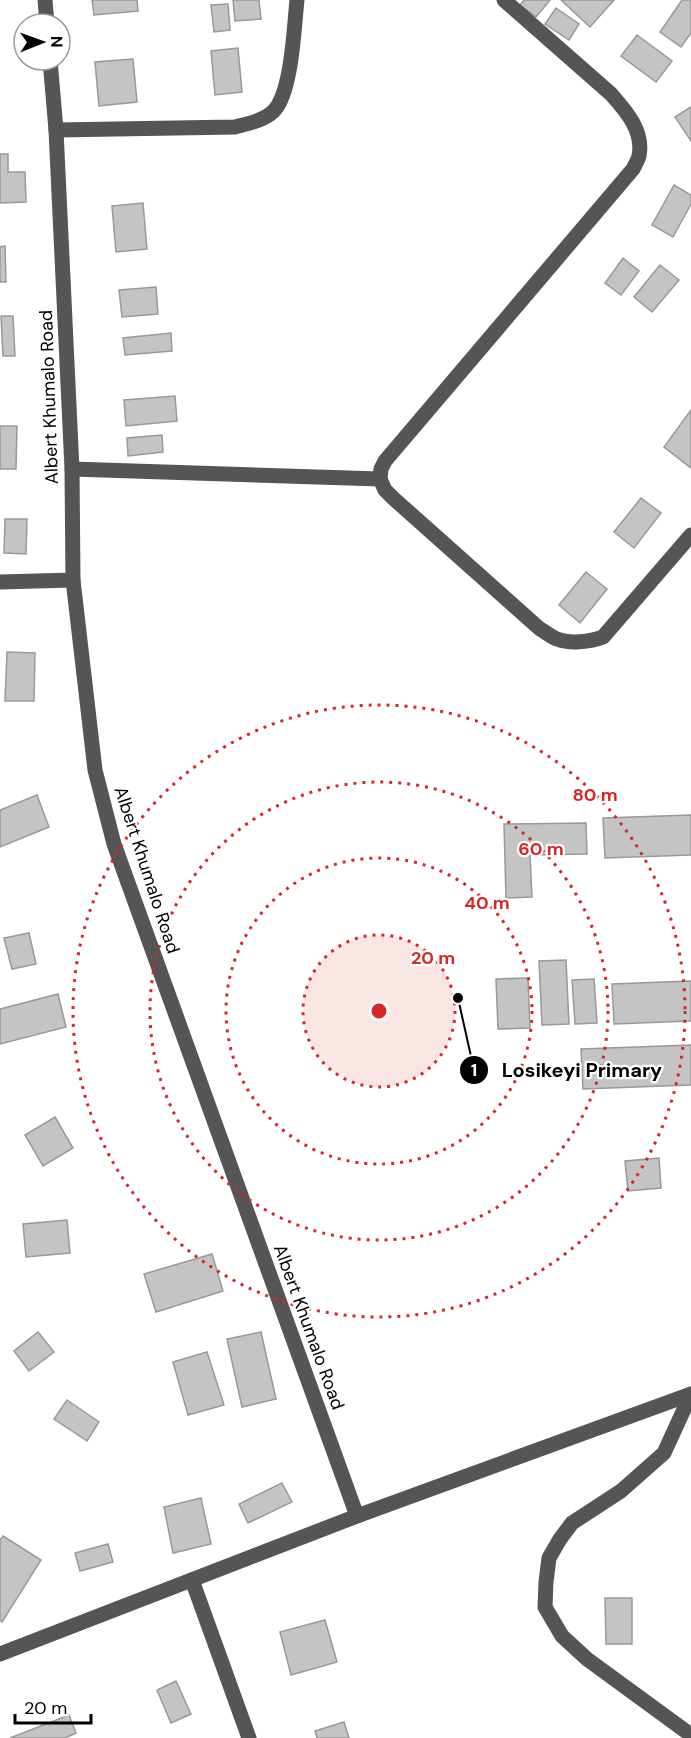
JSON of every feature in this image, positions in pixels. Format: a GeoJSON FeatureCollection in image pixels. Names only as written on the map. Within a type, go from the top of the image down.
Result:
{"type":"FeatureCollection","features":[{"type":"Feature","properties":{"kind":"street"},"geometry":{"type":"LineString","coordinates":[[56,130],[235,127],[259,121],[276,108],[285,85],[297,0]]}},
{"type":"Feature","properties":{"kind":"street"},"geometry":{"type":"LineString","coordinates":[[504,0],[625,109],[635,125],[639,157],[633,169],[385,461],[380,479],[385,490],[393,498],[540,629],[564,641],[587,641],[603,637],[691,535]]}},
{"type":"Feature","properties":{"kind":"street","name":"Albert Khumalo Road"},"geometry":{"type":"LineString","coordinates":[[51,72],[56,130],[72,469],[73,580],[94,770],[114,844],[357,1516]]}},
{"type":"Feature","properties":{"kind":"street"},"geometry":{"type":"LineString","coordinates":[[72,469],[380,479]]}},
{"type":"Feature","properties":{"kind":"street"},"geometry":{"type":"LineString","coordinates":[[0,582],[73,580]]}},
{"type":"Feature","properties":{"kind":"street"},"geometry":{"type":"LineString","coordinates":[[0,1654],[357,1516],[691,1394]]}},
{"type":"Feature","properties":{"kind":"street"},"geometry":{"type":"LineString","coordinates":[[691,1394],[664,1454],[621,1491],[572,1523],[560,1539],[549,1558],[545,1607],[562,1636],[587,1659],[691,1735]]}},
{"type":"Feature","properties":{"kind":"street"},"geometry":{"type":"LineString","coordinates":[[192,1580],[249,1738]]}},
{"type":"Feature","properties":{"kind":"building"},"geometry":{"type":"Polygon","coordinates":[[[92,0],[137,0],[138,11],[94,15],[92,0]]]}},
{"type":"Feature","properties":{"kind":"building"},"geometry":{"type":"Polygon","coordinates":[[[233,0],[259,0],[261,19],[235,21],[233,0]]]}},
{"type":"Feature","properties":{"kind":"building"},"geometry":{"type":"Polygon","coordinates":[[[524,0],[550,0],[536,17],[520,5],[524,0]]]}},
{"type":"Feature","properties":{"kind":"building"},"geometry":{"type":"Polygon","coordinates":[[[561,0],[614,0],[590,27],[561,0]]]}},
{"type":"Feature","properties":{"kind":"building"},"geometry":{"type":"Polygon","coordinates":[[[682,0],[691,0],[691,33],[681,47],[660,32],[682,0]]]}},
{"type":"Feature","properties":{"kind":"building"},"geometry":{"type":"Polygon","coordinates":[[[228,4],[230,30],[214,32],[211,5],[228,4]]]}},
{"type":"Feature","properties":{"kind":"building"},"geometry":{"type":"Polygon","coordinates":[[[556,8],[579,24],[569,40],[545,24],[556,8]]]}},
{"type":"Feature","properties":{"kind":"building"},"geometry":{"type":"Polygon","coordinates":[[[637,35],[672,61],[656,82],[621,56],[637,35]]]}},
{"type":"Feature","properties":{"kind":"building"},"geometry":{"type":"Polygon","coordinates":[[[238,48],[242,92],[215,95],[211,51],[238,48]]]}},
{"type":"Feature","properties":{"kind":"building"},"geometry":{"type":"Polygon","coordinates":[[[133,59],[137,102],[99,106],[95,62],[133,59]]]}},
{"type":"Feature","properties":{"kind":"building"},"geometry":{"type":"Polygon","coordinates":[[[691,107],[691,141],[675,117],[691,107]]]}},
{"type":"Feature","properties":{"kind":"building"},"geometry":{"type":"Polygon","coordinates":[[[0,154],[8,154],[8,172],[25,172],[26,202],[0,203],[0,154]]]}},
{"type":"Feature","properties":{"kind":"building"},"geometry":{"type":"Polygon","coordinates":[[[674,185],[691,195],[691,204],[673,237],[652,225],[674,185]]]}},
{"type":"Feature","properties":{"kind":"building"},"geometry":{"type":"Polygon","coordinates":[[[143,203],[147,249],[116,252],[112,206],[143,203]]]}},
{"type":"Feature","properties":{"kind":"building"},"geometry":{"type":"Polygon","coordinates":[[[5,246],[6,282],[0,282],[0,247],[5,246]]]}},
{"type":"Feature","properties":{"kind":"building"},"geometry":{"type":"Polygon","coordinates":[[[623,258],[639,271],[621,295],[605,283],[623,258]]]}},
{"type":"Feature","properties":{"kind":"building"},"geometry":{"type":"Polygon","coordinates":[[[660,265],[679,280],[652,312],[634,297],[660,265]]]}},
{"type":"Feature","properties":{"kind":"building"},"geometry":{"type":"Polygon","coordinates":[[[156,287],[158,314],[122,317],[119,290],[156,287]]]}},
{"type":"Feature","properties":{"kind":"building"},"geometry":{"type":"Polygon","coordinates":[[[1,316],[13,316],[15,356],[3,356],[1,316]]]}},
{"type":"Feature","properties":{"kind":"building"},"geometry":{"type":"Polygon","coordinates":[[[171,333],[172,351],[125,355],[123,338],[171,333]]]}},
{"type":"Feature","properties":{"kind":"building"},"geometry":{"type":"Polygon","coordinates":[[[175,396],[177,421],[126,426],[124,400],[175,396]]]}},
{"type":"Feature","properties":{"kind":"building"},"geometry":{"type":"Polygon","coordinates":[[[691,410],[691,468],[664,447],[691,410]]]}},
{"type":"Feature","properties":{"kind":"building"},"geometry":{"type":"Polygon","coordinates":[[[0,426],[17,426],[16,469],[0,469],[0,426]]]}},
{"type":"Feature","properties":{"kind":"building"},"geometry":{"type":"Polygon","coordinates":[[[162,435],[163,452],[128,456],[127,438],[162,435]]]}},
{"type":"Feature","properties":{"kind":"building"},"geometry":{"type":"Polygon","coordinates":[[[641,498],[661,513],[634,548],[614,532],[641,498]]]}},
{"type":"Feature","properties":{"kind":"building"},"geometry":{"type":"Polygon","coordinates":[[[5,519],[27,519],[26,554],[4,553],[5,519]]]}},
{"type":"Feature","properties":{"kind":"building"},"geometry":{"type":"Polygon","coordinates":[[[586,572],[607,589],[580,623],[559,605],[586,572]]]}},
{"type":"Feature","properties":{"kind":"building"},"geometry":{"type":"Polygon","coordinates":[[[7,652],[35,653],[34,701],[5,701],[7,652]]]}},
{"type":"Feature","properties":{"kind":"building"},"geometry":{"type":"Polygon","coordinates":[[[37,795],[49,827],[0,847],[0,810],[37,795]]]}},
{"type":"Feature","properties":{"kind":"building"},"geometry":{"type":"Polygon","coordinates":[[[691,815],[691,855],[605,858],[603,818],[691,815]]]}},
{"type":"Feature","properties":{"kind":"building"},"geometry":{"type":"Polygon","coordinates":[[[586,823],[587,854],[530,855],[532,897],[506,898],[504,824],[586,823]]]}},
{"type":"Feature","properties":{"kind":"building"},"geometry":{"type":"Polygon","coordinates":[[[29,933],[36,964],[12,969],[4,938],[29,933]]]}},
{"type":"Feature","properties":{"kind":"building"},"geometry":{"type":"Polygon","coordinates":[[[566,960],[569,1024],[542,1025],[539,961],[566,960]]]}},
{"type":"Feature","properties":{"kind":"building"},"geometry":{"type":"Polygon","coordinates":[[[528,978],[530,1028],[498,1029],[496,979],[528,978]]]}},
{"type":"Feature","properties":{"kind":"building"},"geometry":{"type":"Polygon","coordinates":[[[594,979],[597,1023],[575,1024],[572,980],[594,979]]]}},
{"type":"Feature","properties":{"kind":"building"},"geometry":{"type":"Polygon","coordinates":[[[691,981],[691,1021],[614,1024],[612,984],[691,981]]]}},
{"type":"Feature","properties":{"kind":"building"},"geometry":{"type":"Polygon","coordinates":[[[58,994],[66,1027],[0,1044],[0,1009],[58,994]]]}},
{"type":"Feature","properties":{"kind":"building"},"geometry":{"type":"Polygon","coordinates":[[[691,1045],[691,1085],[583,1089],[581,1049],[691,1045]]]}},
{"type":"Feature","properties":{"kind":"building"},"geometry":{"type":"Polygon","coordinates":[[[55,1117],[73,1148],[43,1166],[25,1135],[55,1117]]]}},
{"type":"Feature","properties":{"kind":"building"},"geometry":{"type":"Polygon","coordinates":[[[659,1158],[661,1188],[628,1191],[625,1161],[659,1158]]]}},
{"type":"Feature","properties":{"kind":"building"},"geometry":{"type":"Polygon","coordinates":[[[67,1220],[70,1253],[26,1257],[23,1224],[67,1220]]]}},
{"type":"Feature","properties":{"kind":"building"},"geometry":{"type":"Polygon","coordinates":[[[212,1254],[223,1291],[156,1312],[144,1274],[212,1254]]]}},
{"type":"Feature","properties":{"kind":"building"},"geometry":{"type":"Polygon","coordinates":[[[38,1332],[54,1352],[29,1371],[14,1351],[38,1332]]]}},
{"type":"Feature","properties":{"kind":"building"},"geometry":{"type":"Polygon","coordinates":[[[261,1332],[276,1399],[242,1407],[227,1339],[261,1332]]]}},
{"type":"Feature","properties":{"kind":"building"},"geometry":{"type":"Polygon","coordinates":[[[207,1352],[224,1405],[188,1415],[173,1362],[207,1352]]]}},
{"type":"Feature","properties":{"kind":"building"},"geometry":{"type":"Polygon","coordinates":[[[67,1400],[99,1422],[87,1441],[54,1419],[67,1400]]]}},
{"type":"Feature","properties":{"kind":"building"},"geometry":{"type":"Polygon","coordinates":[[[282,1483],[292,1502],[248,1523],[239,1504],[282,1483]]]}},
{"type":"Feature","properties":{"kind":"building"},"geometry":{"type":"Polygon","coordinates":[[[201,1498],[211,1544],[173,1553],[164,1507],[201,1498]]]}},
{"type":"Feature","properties":{"kind":"building"},"geometry":{"type":"Polygon","coordinates":[[[3,1536],[41,1560],[2,1622],[0,1620],[0,1540],[3,1536]]]}},
{"type":"Feature","properties":{"kind":"building"},"geometry":{"type":"Polygon","coordinates":[[[108,1544],[113,1562],[80,1571],[75,1553],[108,1544]]]}},
{"type":"Feature","properties":{"kind":"building"},"geometry":{"type":"Polygon","coordinates":[[[605,1598],[632,1598],[632,1644],[606,1644],[605,1598]]]}},
{"type":"Feature","properties":{"kind":"building"},"geometry":{"type":"Polygon","coordinates":[[[325,1620],[337,1662],[291,1675],[280,1632],[325,1620]]]}},
{"type":"Feature","properties":{"kind":"building"},"geometry":{"type":"Polygon","coordinates":[[[176,1681],[191,1714],[171,1723],[157,1690],[176,1681]]]}},
{"type":"Feature","properties":{"kind":"building"},"geometry":{"type":"Polygon","coordinates":[[[69,1715],[76,1733],[65,1738],[10,1738],[69,1715]]]}},
{"type":"Feature","properties":{"kind":"building"},"geometry":{"type":"Polygon","coordinates":[[[344,1722],[349,1738],[317,1738],[315,1731],[344,1722]]]}},
{"type":"Feature","properties":{"kind":"place","name":"Losikeyi Primary"},"geometry":{"type":"Point","coordinates":[458,998]}}]}
